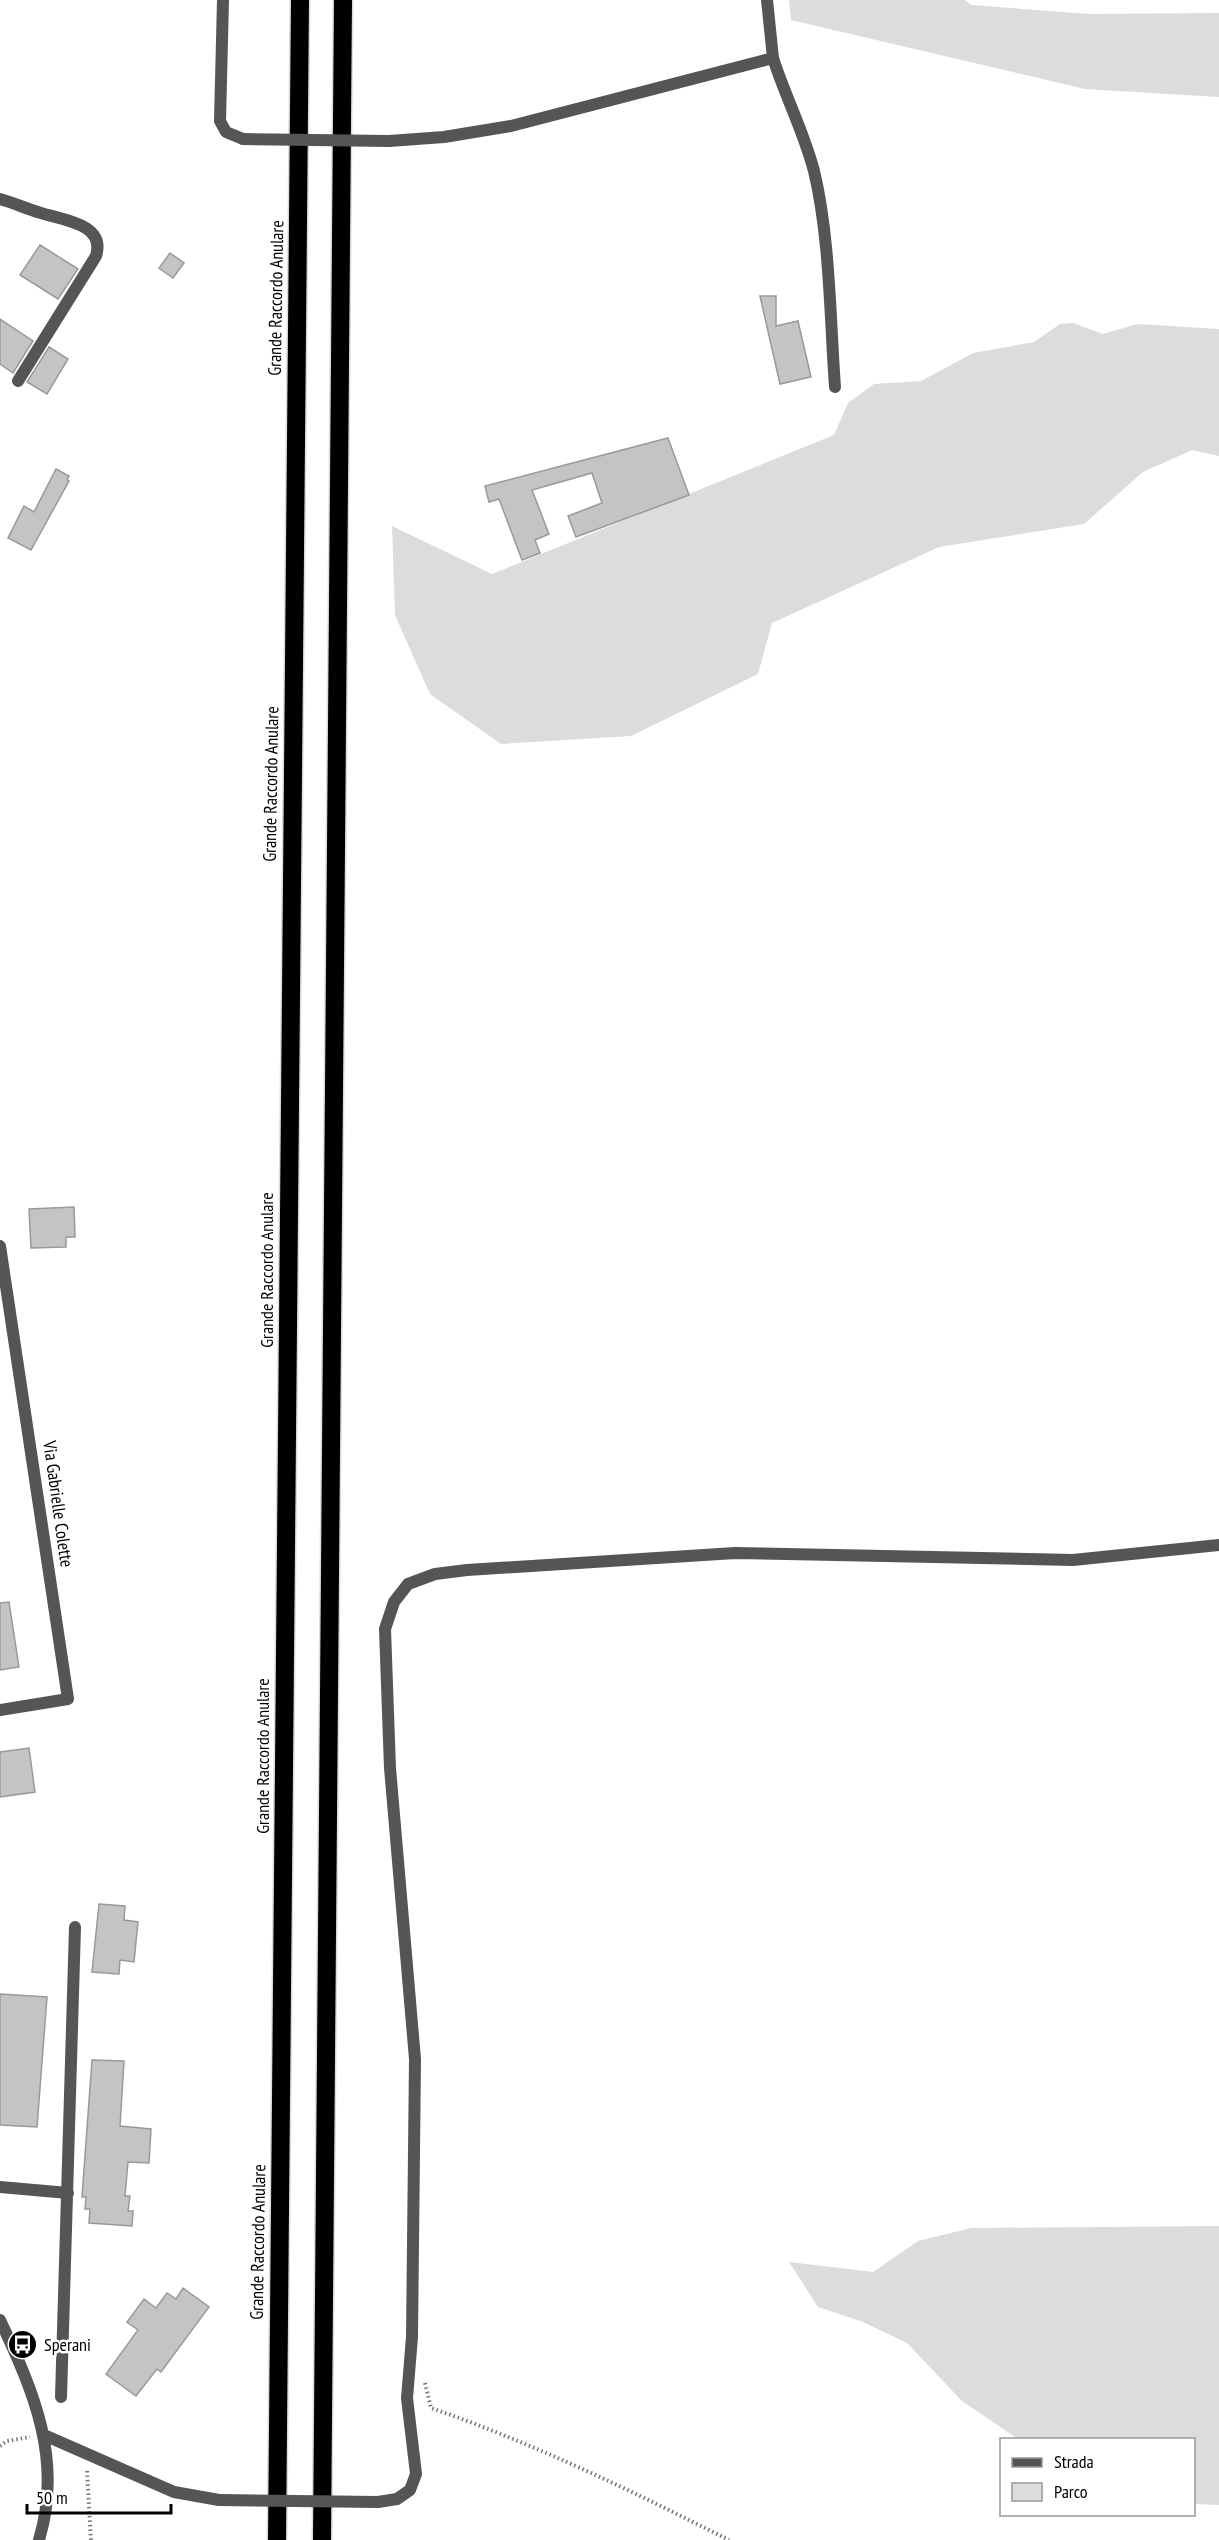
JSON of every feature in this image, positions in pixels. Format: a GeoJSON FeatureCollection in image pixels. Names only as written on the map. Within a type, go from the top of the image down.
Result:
{"type":"FeatureCollection","features":[{"type":"Feature","properties":{"kind":"highway","name":"Grande Raccordo Anulare"},"geometry":{"type":"LineString","coordinates":[[277,2540],[300,0]]}},
{"type":"Feature","properties":{"kind":"highway"},"geometry":{"type":"LineString","coordinates":[[322,2540],[343,0]]}},
{"type":"Feature","properties":{"kind":"street"},"geometry":{"type":"LineString","coordinates":[[223,0],[220,121],[226,132],[243,139],[389,141],[444,137],[511,126],[773,58]]}},
{"type":"Feature","properties":{"kind":"street"},"geometry":{"type":"LineString","coordinates":[[767,0],[773,58],[806,142],[815,174],[824,247],[835,387]]}},
{"type":"Feature","properties":{"kind":"street"},"geometry":{"type":"LineString","coordinates":[[0,199],[80,224],[93,234],[98,246],[96,256],[18,381]]}},
{"type":"Feature","properties":{"kind":"street","name":"Via Gabrielle Colette"},"geometry":{"type":"LineString","coordinates":[[0,1246],[68,1700],[0,1710]]}},
{"type":"Feature","properties":{"kind":"street"},"geometry":{"type":"LineString","coordinates":[[44,2435],[174,2492],[219,2500],[378,2502],[397,2499],[410,2490],[417,2474],[407,2398],[412,2337],[415,2059],[390,1768],[385,1669],[385,1629],[394,1602],[408,1584],[435,1574],[467,1570],[735,1553],[1073,1560],[1219,1545]]}},
{"type":"Feature","properties":{"kind":"street"},"geometry":{"type":"LineString","coordinates":[[61,2397],[75,1927]]}},
{"type":"Feature","properties":{"kind":"street"},"geometry":{"type":"LineString","coordinates":[[0,2187],[68,2193]]}},
{"type":"Feature","properties":{"kind":"street"},"geometry":{"type":"LineString","coordinates":[[0,2319],[34,2401],[44,2435],[49,2488],[46,2516],[39,2540]]}},
{"type":"Feature","properties":{"kind":"path"},"geometry":{"type":"LineString","coordinates":[[424,2375],[431,2408],[472,2421],[644,2497],[729,2540]]}},
{"type":"Feature","properties":{"kind":"path"},"geometry":{"type":"LineString","coordinates":[[0,2446],[7,2441],[44,2435]]}},
{"type":"Feature","properties":{"kind":"path"},"geometry":{"type":"LineString","coordinates":[[86,2452],[91,2540]]}},
{"type":"Feature","properties":{"kind":"green space"},"geometry":{"type":"Polygon","coordinates":[[[789,0],[965,0],[971,5],[1089,14],[1219,13],[1219,97],[1085,89],[791,20],[789,0]]]}},
{"type":"Feature","properties":{"kind":"green space"},"geometry":{"type":"Polygon","coordinates":[[[1073,323],[1103,334],[1137,324],[1219,329],[1219,456],[1192,450],[1143,472],[1084,524],[939,547],[772,623],[758,674],[631,736],[501,744],[430,694],[395,615],[392,526],[492,574],[834,435],[848,403],[874,384],[921,381],[973,353],[1034,342],[1060,324],[1073,323]]]}},
{"type":"Feature","properties":{"kind":"green space"},"geometry":{"type":"Polygon","coordinates":[[[1219,2226],[1219,2505],[1195,2504],[1195,2438],[1017,2438],[962,2401],[907,2343],[863,2322],[818,2307],[789,2262],[873,2272],[918,2241],[971,2228],[1219,2226]]]}},
{"type":"Feature","properties":{"kind":"building"},"geometry":{"type":"Polygon","coordinates":[[[40,245],[78,269],[58,299],[20,275],[40,245]]]}},
{"type":"Feature","properties":{"kind":"building"},"geometry":{"type":"Polygon","coordinates":[[[170,253],[184,263],[173,278],[159,268],[170,253]]]}},
{"type":"Feature","properties":{"kind":"building"},"geometry":{"type":"Polygon","coordinates":[[[760,296],[776,296],[776,326],[798,321],[811,377],[780,384],[760,296]]]}},
{"type":"Feature","properties":{"kind":"building"},"geometry":{"type":"Polygon","coordinates":[[[0,319],[33,341],[13,373],[0,364],[0,319]]]}},
{"type":"Feature","properties":{"kind":"building"},"geometry":{"type":"Polygon","coordinates":[[[49,347],[68,359],[47,394],[27,382],[49,347]]]}},
{"type":"Feature","properties":{"kind":"building"},"geometry":{"type":"Polygon","coordinates":[[[668,438],[689,495],[576,537],[568,516],[602,503],[592,473],[532,490],[549,534],[535,540],[540,553],[522,560],[499,499],[489,502],[485,486],[668,438]]]}},
{"type":"Feature","properties":{"kind":"building"},"geometry":{"type":"Polygon","coordinates":[[[56,469],[69,476],[67,480],[69,481],[31,550],[8,538],[24,506],[34,512],[56,469]]]}},
{"type":"Feature","properties":{"kind":"building"},"geometry":{"type":"Polygon","coordinates":[[[74,1207],[75,1237],[66,1237],[66,1247],[31,1248],[29,1209],[74,1207]]]}},
{"type":"Feature","properties":{"kind":"building"},"geometry":{"type":"Polygon","coordinates":[[[9,1602],[19,1667],[0,1670],[0,1603],[9,1602]]]}},
{"type":"Feature","properties":{"kind":"building"},"geometry":{"type":"Polygon","coordinates":[[[29,1748],[35,1792],[0,1797],[0,1752],[29,1748]]]}},
{"type":"Feature","properties":{"kind":"building"},"geometry":{"type":"Polygon","coordinates":[[[99,1904],[125,1906],[124,1920],[138,1922],[134,1962],[120,1960],[119,1974],[92,1972],[99,1904]]]}},
{"type":"Feature","properties":{"kind":"building"},"geometry":{"type":"Polygon","coordinates":[[[0,1994],[47,1997],[37,2127],[0,2125],[0,1994]]]}},
{"type":"Feature","properties":{"kind":"building"},"geometry":{"type":"Polygon","coordinates":[[[92,2060],[124,2061],[120,2126],[151,2129],[149,2163],[128,2162],[125,2196],[130,2196],[128,2211],[133,2211],[132,2226],[89,2223],[90,2209],[85,2209],[86,2197],[82,2197],[92,2060]]]}},
{"type":"Feature","properties":{"kind":"building"},"geometry":{"type":"Polygon","coordinates":[[[183,2288],[209,2307],[161,2372],[157,2369],[136,2396],[106,2374],[138,2330],[127,2322],[144,2299],[156,2308],[167,2293],[176,2299],[183,2288]]]}},
{"type":"Feature","properties":{"kind":"place","name":"Sperani"},"geometry":{"type":"Point","coordinates":[23,2345]}}]}
